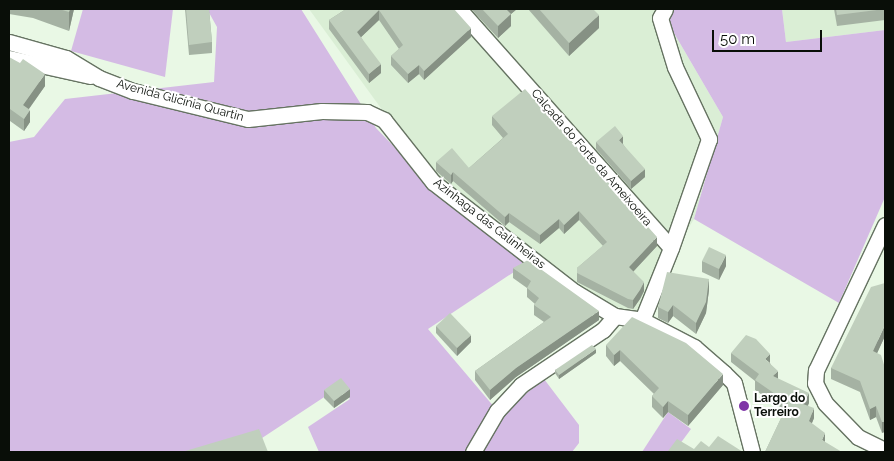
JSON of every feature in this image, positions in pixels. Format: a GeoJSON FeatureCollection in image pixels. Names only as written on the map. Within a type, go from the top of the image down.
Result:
{"type":"FeatureCollection","features":[{"type":"Feature","properties":{"kind":"street","name":"Calçada do Forte da Ameixoeira"},"geometry":{"type":"LineString","coordinates":[[459,9],[671,248]]}},
{"type":"Feature","properties":{"kind":"street"},"geometry":{"type":"LineString","coordinates":[[665,9],[660,18],[675,67],[709,139],[671,248],[642,320],[694,347],[734,383],[752,452]]}},
{"type":"Feature","properties":{"kind":"street","name":"Avenida Glicínia Quartin"},"geometry":{"type":"LineString","coordinates":[[9,42],[66,58],[99,78]]}},
{"type":"Feature","properties":{"kind":"street","name":"Avenida Glicínia Quartin"},"geometry":{"type":"LineString","coordinates":[[9,58],[60,72],[99,78],[133,90],[248,119],[322,111]]}},
{"type":"Feature","properties":{"kind":"street","name":"Azinhaga das Galinheiras"},"geometry":{"type":"LineString","coordinates":[[322,111],[367,112],[384,120],[433,182],[575,292],[616,316],[642,320]]}},
{"type":"Feature","properties":{"kind":"street"},"geometry":{"type":"LineString","coordinates":[[885,225],[816,370],[815,383],[825,403],[858,437],[885,450]]}},
{"type":"Feature","properties":{"kind":"street"},"geometry":{"type":"LineString","coordinates":[[473,452],[497,411],[521,385],[603,330],[616,316]]}},
{"type":"Feature","properties":{"kind":"shaded area"},"geometry":{"type":"Polygon","coordinates":[[[83,9],[173,9],[165,77],[71,51],[83,9]]]}},
{"type":"Feature","properties":{"kind":"shaded area"},"geometry":{"type":"Polygon","coordinates":[[[207,9],[301,9],[376,128],[433,187],[529,262],[428,329],[495,408],[506,410],[544,379],[579,425],[579,443],[572,452],[319,452],[308,427],[350,399],[341,386],[259,440],[211,452],[9,452],[9,142],[34,137],[65,99],[214,82],[217,27],[207,9]]]}},
{"type":"Feature","properties":{"kind":"shaded area"},"geometry":{"type":"Polygon","coordinates":[[[309,9],[660,9],[723,117],[694,219],[636,314],[590,296],[451,190],[383,111],[309,9]]]}},
{"type":"Feature","properties":{"kind":"shaded area"},"geometry":{"type":"Polygon","coordinates":[[[660,9],[782,9],[786,42],[885,30],[885,197],[839,303],[694,219],[723,117],[660,9]]]}},
{"type":"Feature","properties":{"kind":"shaded area"},"geometry":{"type":"Polygon","coordinates":[[[782,9],[885,9],[885,30],[786,42],[782,9]]]}},
{"type":"Feature","properties":{"kind":"shaded area"},"geometry":{"type":"Polygon","coordinates":[[[668,412],[691,429],[674,452],[642,452],[668,412]]]}},
{"type":"Feature","properties":{"kind":"building"},"geometry":{"type":"Polygon","coordinates":[[[59,9],[70,9],[69,12],[59,9]]]}},
{"type":"Feature","properties":{"kind":"building"},"geometry":{"type":"Polygon","coordinates":[[[186,9],[209,9],[212,42],[189,45],[186,9]]]}},
{"type":"Feature","properties":{"kind":"building"},"geometry":{"type":"Polygon","coordinates":[[[346,9],[454,9],[471,28],[424,71],[419,65],[408,74],[391,56],[403,45],[379,10],[357,32],[381,64],[369,74],[329,20],[346,9]]]}},
{"type":"Feature","properties":{"kind":"building"},"geometry":{"type":"Polygon","coordinates":[[[482,9],[506,9],[511,14],[498,26],[482,9]]]}},
{"type":"Feature","properties":{"kind":"building"},"geometry":{"type":"Polygon","coordinates":[[[539,9],[593,9],[599,15],[569,43],[539,9]]]}},
{"type":"Feature","properties":{"kind":"building"},"geometry":{"type":"Polygon","coordinates":[[[836,9],[885,9],[837,15],[836,9]]]}},
{"type":"Feature","properties":{"kind":"building"},"geometry":{"type":"Polygon","coordinates":[[[9,57],[20,63],[23,59],[45,74],[23,105],[30,110],[24,119],[10,109],[9,111],[9,57]]]}},
{"type":"Feature","properties":{"kind":"building"},"geometry":{"type":"Polygon","coordinates":[[[525,89],[657,237],[629,267],[644,282],[633,300],[577,273],[577,268],[607,242],[579,211],[564,225],[559,219],[540,235],[509,213],[505,217],[453,172],[451,175],[436,162],[452,148],[469,168],[508,134],[492,116],[525,89]]]}},
{"type":"Feature","properties":{"kind":"building"},"geometry":{"type":"Polygon","coordinates":[[[615,126],[623,136],[619,140],[645,169],[631,181],[596,142],[615,126]]]}},
{"type":"Feature","properties":{"kind":"building"},"geometry":{"type":"Polygon","coordinates":[[[709,247],[726,255],[719,269],[702,261],[709,247]]]}},
{"type":"Feature","properties":{"kind":"building"},"geometry":{"type":"Polygon","coordinates":[[[528,260],[599,311],[516,368],[490,390],[475,371],[551,317],[534,305],[539,298],[527,288],[531,281],[513,268],[528,260]]]}},
{"type":"Feature","properties":{"kind":"building"},"geometry":{"type":"Polygon","coordinates":[[[667,272],[709,279],[706,302],[696,323],[673,305],[668,312],[658,307],[667,272]]]}},
{"type":"Feature","properties":{"kind":"building"},"geometry":{"type":"Polygon","coordinates":[[[885,283],[885,325],[873,351],[881,355],[885,368],[885,421],[882,422],[876,406],[870,409],[860,381],[831,368],[871,287],[885,283]]]}},
{"type":"Feature","properties":{"kind":"building"},"geometry":{"type":"Polygon","coordinates":[[[450,313],[471,335],[457,348],[436,326],[450,313]]]}},
{"type":"Feature","properties":{"kind":"building"},"geometry":{"type":"Polygon","coordinates":[[[632,317],[686,343],[723,374],[688,415],[668,401],[663,407],[652,396],[659,388],[620,350],[614,355],[606,345],[632,317]]]}},
{"type":"Feature","properties":{"kind":"building"},"geometry":{"type":"Polygon","coordinates":[[[746,335],[756,339],[770,354],[765,359],[778,371],[773,376],[809,393],[803,404],[814,408],[809,421],[825,433],[822,440],[842,452],[765,452],[788,403],[755,380],[759,374],[731,353],[746,335]]]}},
{"type":"Feature","properties":{"kind":"building"},"geometry":{"type":"Polygon","coordinates":[[[592,345],[596,349],[559,375],[555,370],[592,345]]]}},
{"type":"Feature","properties":{"kind":"building"},"geometry":{"type":"Polygon","coordinates":[[[341,378],[350,389],[334,401],[324,390],[341,378]]]}},
{"type":"Feature","properties":{"kind":"building"},"geometry":{"type":"Polygon","coordinates":[[[259,429],[268,452],[182,452],[259,429]]]}},
{"type":"Feature","properties":{"kind":"building"},"geometry":{"type":"Polygon","coordinates":[[[718,436],[743,452],[668,451],[677,439],[694,449],[701,441],[709,447],[718,436]]]}},
{"type":"Feature","properties":{"kind":"place","name":"Largo do Terreiro"},"geometry":{"type":"Point","coordinates":[744,406]}}]}
